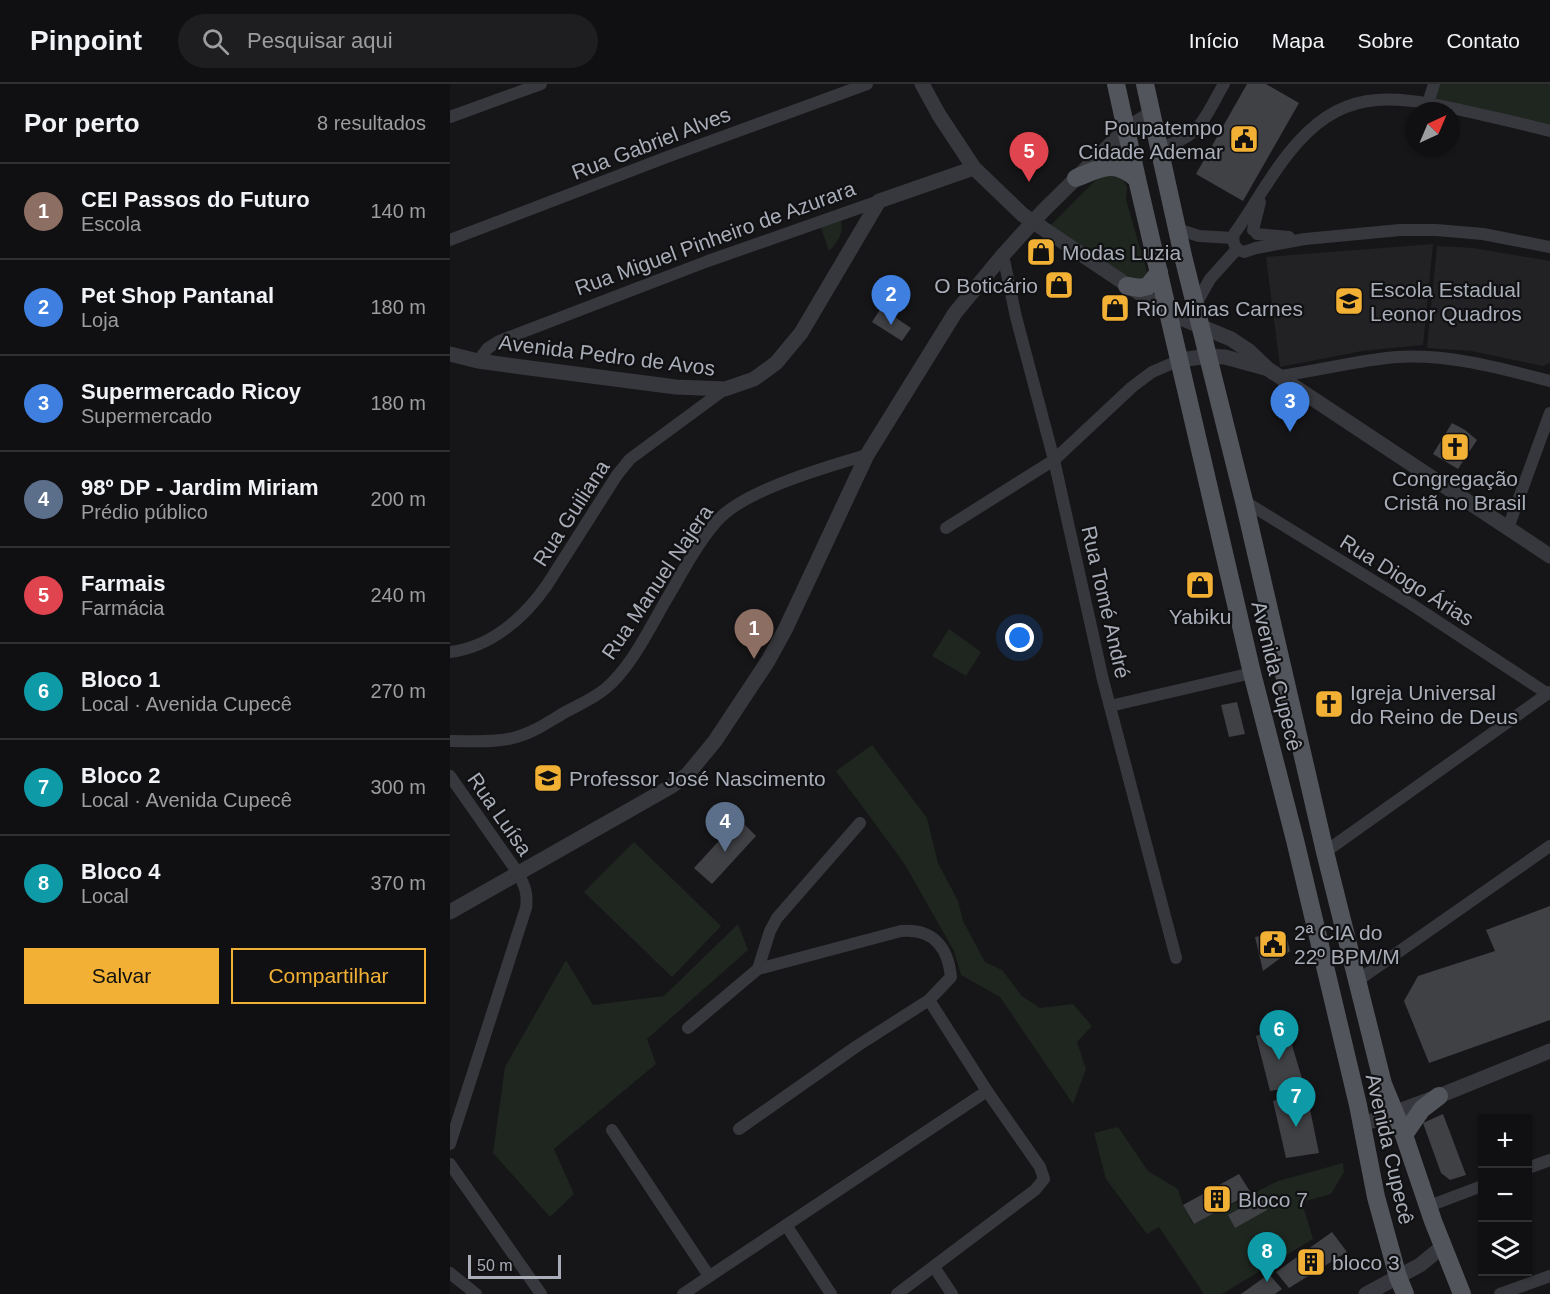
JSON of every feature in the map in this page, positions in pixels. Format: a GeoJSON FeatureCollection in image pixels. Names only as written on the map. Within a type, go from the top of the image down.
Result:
{"type":"FeatureCollection","features":[{"type":"Feature","properties":{"kind":"main road","name":"Avenida Cupecê"},"geometry":{"type":"LineString","coordinates":[[1116,84],[1252,673],[1306,885],[1358,1105],[1360,1125],[1376,1197],[1398,1277],[1405,1294]]}},
{"type":"Feature","properties":{"kind":"main road","name":"Avenida Cupecê"},"geometry":{"type":"LineString","coordinates":[[1145,84],[1150,114],[1244,501],[1325,852],[1383,1084],[1462,1294]]}},
{"type":"Feature","properties":{"kind":"main road"},"geometry":{"type":"LineString","coordinates":[[1076,178],[1101,167],[1111,166],[1121,168],[1137,179]]}},
{"type":"Feature","properties":{"kind":"main road"},"geometry":{"type":"LineString","coordinates":[[1127,286],[1140,288],[1148,286],[1159,272]]}},
{"type":"Feature","properties":{"kind":"main road"},"geometry":{"type":"LineString","coordinates":[[1404,1135],[1415,1117],[1439,1096]]}},
{"type":"Feature","properties":{"kind":"street"},"geometry":{"type":"LineString","coordinates":[[450,117],[541,84]]}},
{"type":"Feature","properties":{"kind":"street","name":"Rua Gabriel Alves"},"geometry":{"type":"LineString","coordinates":[[450,240],[867,84]]}},
{"type":"Feature","properties":{"kind":"street"},"geometry":{"type":"LineString","coordinates":[[922,84],[939,115],[974,168],[1033,223],[1169,313],[1231,339],[1274,372],[1550,556]]}},
{"type":"Feature","properties":{"kind":"street"},"geometry":{"type":"LineString","coordinates":[[1159,147],[1175,144],[1193,134],[1224,84]]}},
{"type":"Feature","properties":{"kind":"street"},"geometry":{"type":"LineString","coordinates":[[1428,102],[1434,84]]}},
{"type":"Feature","properties":{"kind":"street"},"geometry":{"type":"LineString","coordinates":[[1196,304],[1288,154],[1322,121],[1339,110],[1378,98],[1423,102]]}},
{"type":"Feature","properties":{"kind":"street"},"geometry":{"type":"LineString","coordinates":[[1460,110],[1550,131]]}},
{"type":"Feature","properties":{"kind":"street"},"geometry":{"type":"LineString","coordinates":[[450,912],[670,787],[687,775],[716,741],[774,651],[867,455],[955,314],[1003,255],[1076,178],[1126,129],[1150,114]]}},
{"type":"Feature","properties":{"kind":"street","name":"Rua Miguel Pinheiro de Azurara"},"geometry":{"type":"LineString","coordinates":[[478,361],[488,348],[499,341],[708,261],[974,168]]}},
{"type":"Feature","properties":{"kind":"street"},"geometry":{"type":"LineString","coordinates":[[1256,248],[1258,240],[1255,232],[1262,193]]}},
{"type":"Feature","properties":{"kind":"street","name":"Avenida Pedro de Avos"},"geometry":{"type":"LineString","coordinates":[[450,354],[478,361],[676,387],[725,389],[754,379],[765,373],[790,348],[879,201]]}},
{"type":"Feature","properties":{"kind":"street"},"geometry":{"type":"LineString","coordinates":[[1177,229],[1199,236],[1236,239],[1248,227],[1255,232],[1305,239]]}},
{"type":"Feature","properties":{"kind":"street"},"geometry":{"type":"LineString","coordinates":[[1236,239],[1244,252],[1305,239],[1436,230],[1483,234],[1550,247]]}},
{"type":"Feature","properties":{"kind":"street","name":"Rua Tomé André"},"geometry":{"type":"LineString","coordinates":[[1003,255],[1016,317],[1054,460],[1110,706],[1176,958]]}},
{"type":"Feature","properties":{"kind":"street"},"geometry":{"type":"LineString","coordinates":[[946,528],[1054,460],[1132,387],[1152,372],[1180,360],[1209,356],[1225,357],[1274,372],[1396,357],[1428,357],[1463,360],[1550,381]]}},
{"type":"Feature","properties":{"kind":"street","name":"Rua Guiliana"},"geometry":{"type":"LineString","coordinates":[[450,651],[464,650],[477,645],[517,621],[536,601],[617,475],[630,459],[725,389]]}},
{"type":"Feature","properties":{"kind":"street"},"geometry":{"type":"LineString","coordinates":[[1508,528],[1550,413]]}},
{"type":"Feature","properties":{"kind":"street","name":"Rua Manuel Najera"},"geometry":{"type":"LineString","coordinates":[[450,741],[515,738],[536,729],[606,689],[635,653],[677,581],[712,527],[722,516],[741,502],[783,483],[867,455]]}},
{"type":"Feature","properties":{"kind":"street","name":"Rua Diogo Árias"},"geometry":{"type":"LineString","coordinates":[[1244,501],[1411,604],[1549,693]]}},
{"type":"Feature","properties":{"kind":"street"},"geometry":{"type":"LineString","coordinates":[[1110,706],[1252,673]]}},
{"type":"Feature","properties":{"kind":"street"},"geometry":{"type":"LineString","coordinates":[[1325,852],[1549,693]]}},
{"type":"Feature","properties":{"kind":"street","name":"Rua Luísa"},"geometry":{"type":"LineString","coordinates":[[450,776],[518,873],[525,885],[527,896],[526,908],[450,1144]]}},
{"type":"Feature","properties":{"kind":"street"},"geometry":{"type":"LineString","coordinates":[[758,969],[770,931],[777,918],[861,823]]}},
{"type":"Feature","properties":{"kind":"street"},"geometry":{"type":"LineString","coordinates":[[1358,981],[1550,846]]}},
{"type":"Feature","properties":{"kind":"street"},"geometry":{"type":"LineString","coordinates":[[688,1028],[758,969],[901,931],[915,930],[926,933],[936,940],[950,963],[951,977],[930,1000],[857,1046],[738,1129]]}},
{"type":"Feature","properties":{"kind":"street"},"geometry":{"type":"LineString","coordinates":[[897,1294],[1035,1190],[1044,1179],[1043,1173],[987,1091],[930,1000]]}},
{"type":"Feature","properties":{"kind":"street"},"geometry":{"type":"LineString","coordinates":[[1360,1125],[1550,1051]]}},
{"type":"Feature","properties":{"kind":"street"},"geometry":{"type":"LineString","coordinates":[[683,1294],[987,1091]]}},
{"type":"Feature","properties":{"kind":"street"},"geometry":{"type":"LineString","coordinates":[[612,1130],[709,1276]]}},
{"type":"Feature","properties":{"kind":"street"},"geometry":{"type":"LineString","coordinates":[[1532,1166],[1550,1160]]}},
{"type":"Feature","properties":{"kind":"street"},"geometry":{"type":"LineString","coordinates":[[450,1164],[541,1294]]}},
{"type":"Feature","properties":{"kind":"street"},"geometry":{"type":"LineString","coordinates":[[1429,1206],[1478,1188]]}},
{"type":"Feature","properties":{"kind":"street"},"geometry":{"type":"LineString","coordinates":[[786,1225],[831,1294]]}},
{"type":"Feature","properties":{"kind":"street"},"geometry":{"type":"LineString","coordinates":[[1366,1294],[1420,1265],[1443,1247]]}},
{"type":"Feature","properties":{"kind":"street"},"geometry":{"type":"LineString","coordinates":[[934,1267],[952,1294]]}},
{"type":"Feature","properties":{"kind":"street"},"geometry":{"type":"LineString","coordinates":[[450,1273],[476,1294]]}},
{"type":"Feature","properties":{"kind":"street"},"geometry":{"type":"LineString","coordinates":[[1500,1294],[1550,1276]]}},
{"type":"Feature","properties":{"kind":"shaded area"},"geometry":{"type":"Polygon","coordinates":[[[1436,84],[1550,84],[1550,125],[1460,108],[1460,102],[1431,102],[1436,84]]]}},
{"type":"Feature","properties":{"kind":"shaded area"},"geometry":{"type":"Polygon","coordinates":[[[1101,175],[1122,177],[1127,187],[1126,200],[1147,272],[1144,279],[1135,282],[1051,225],[1101,175]]]}},
{"type":"Feature","properties":{"kind":"shaded area"},"geometry":{"type":"Polygon","coordinates":[[[839,216],[842,230],[829,251],[819,222],[839,216]]]}},
{"type":"Feature","properties":{"kind":"shaded area","name":"Escola Estadual Leonor Quadros"},"geometry":{"type":"Polygon","coordinates":[[[1433,244],[1423,345],[1362,351],[1280,367],[1266,257],[1433,244]]]}},
{"type":"Feature","properties":{"kind":"shaded area"},"geometry":{"type":"Polygon","coordinates":[[[1437,246],[1473,248],[1550,261],[1550,363],[1543,366],[1471,351],[1427,348],[1437,246]]]}},
{"type":"Feature","properties":{"kind":"shaded area"},"geometry":{"type":"Polygon","coordinates":[[[949,629],[981,652],[966,676],[932,656],[949,629]]]}},
{"type":"Feature","properties":{"kind":"shaded area"},"geometry":{"type":"Polygon","coordinates":[[[872,745],[927,818],[938,863],[958,901],[963,921],[985,962],[1002,970],[1022,996],[1040,1008],[1073,1004],[1092,1026],[1077,1042],[1086,1069],[1073,1104],[1000,997],[961,975],[954,951],[904,863],[836,771],[872,745]]]}},
{"type":"Feature","properties":{"kind":"shaded area"},"geometry":{"type":"Polygon","coordinates":[[[634,842],[721,926],[672,977],[584,892],[634,842]]]}},
{"type":"Feature","properties":{"kind":"shaded area"},"geometry":{"type":"Polygon","coordinates":[[[738,924],[748,950],[647,1039],[656,1064],[554,1149],[574,1194],[550,1217],[493,1153],[505,1067],[566,960],[593,1005],[664,996],[738,924]]]}},
{"type":"Feature","properties":{"kind":"shaded area"},"geometry":{"type":"Polygon","coordinates":[[[1118,1127],[1148,1171],[1178,1189],[1193,1224],[1278,1181],[1343,1163],[1344,1172],[1331,1194],[1302,1202],[1313,1239],[1222,1294],[1204,1294],[1159,1227],[1147,1234],[1106,1179],[1094,1133],[1118,1127]]]}},
{"type":"Feature","properties":{"kind":"building"},"geometry":{"type":"Polygon","coordinates":[[[1247,84],[1266,84],[1299,103],[1243,201],[1196,174],[1247,84]]]}},
{"type":"Feature","properties":{"kind":"building"},"geometry":{"type":"Polygon","coordinates":[[[881,308],[911,328],[902,341],[872,322],[881,308]]]}},
{"type":"Feature","properties":{"kind":"building","name":"Congregação Cristã no Brasil"},"geometry":{"type":"Polygon","coordinates":[[[1452,423],[1477,440],[1458,469],[1433,454],[1452,423]]]}},
{"type":"Feature","properties":{"kind":"building"},"geometry":{"type":"Polygon","coordinates":[[[1237,702],[1245,734],[1229,737],[1221,705],[1237,702]]]}},
{"type":"Feature","properties":{"kind":"building"},"geometry":{"type":"Polygon","coordinates":[[[739,819],[756,836],[712,884],[694,868],[739,819]]]}},
{"type":"Feature","properties":{"kind":"building"},"geometry":{"type":"Polygon","coordinates":[[[1550,906],[1550,1020],[1429,1063],[1404,1001],[1418,976],[1495,951],[1486,930],[1550,906]]]}},
{"type":"Feature","properties":{"kind":"building","name":"2ª CIA do 22º BPM/M"},"geometry":{"type":"Polygon","coordinates":[[[1285,931],[1290,951],[1263,971],[1255,937],[1285,931]]]}},
{"type":"Feature","properties":{"kind":"building"},"geometry":{"type":"Polygon","coordinates":[[[1286,1025],[1304,1085],[1270,1091],[1256,1036],[1286,1025]]]}},
{"type":"Feature","properties":{"kind":"building"},"geometry":{"type":"Polygon","coordinates":[[[1306,1090],[1319,1153],[1286,1158],[1273,1101],[1306,1090]]]}},
{"type":"Feature","properties":{"kind":"building"},"geometry":{"type":"Polygon","coordinates":[[[1443,1114],[1466,1175],[1450,1180],[1441,1173],[1423,1123],[1443,1114]]]}},
{"type":"Feature","properties":{"kind":"building","name":"Bloco 7"},"geometry":{"type":"Polygon","coordinates":[[[1239,1174],[1251,1193],[1194,1224],[1183,1205],[1239,1174]]]}},
{"type":"Feature","properties":{"kind":"building"},"geometry":{"type":"Polygon","coordinates":[[[1261,1197],[1267,1210],[1235,1228],[1228,1215],[1261,1197]]]}},
{"type":"Feature","properties":{"kind":"building","name":"bloco 3"},"geometry":{"type":"Polygon","coordinates":[[[1332,1232],[1347,1252],[1289,1288],[1276,1272],[1332,1232]]]}},
{"type":"Feature","properties":{"kind":"building"},"geometry":{"type":"Polygon","coordinates":[[[1269,1274],[1282,1289],[1275,1294],[1241,1294],[1269,1274]]]}},
{"type":"Feature","properties":{"kind":"place","name":"Poupatempo Cidade Ademar"},"geometry":{"type":"Point","coordinates":[1244,139]}},
{"type":"Feature","properties":{"kind":"place","name":"Farmais"},"geometry":{"type":"Point","coordinates":[1029,182]}},
{"type":"Feature","properties":{"kind":"place","name":"Modas Luzia"},"geometry":{"type":"Point","coordinates":[1041,252]}},
{"type":"Feature","properties":{"kind":"place","name":"O Boticário"},"geometry":{"type":"Point","coordinates":[1059,285]}},
{"type":"Feature","properties":{"kind":"place","name":"Escola Estadual Leonor Quadros"},"geometry":{"type":"Point","coordinates":[1349,301]}},
{"type":"Feature","properties":{"kind":"place","name":"Rio Minas Carnes"},"geometry":{"type":"Point","coordinates":[1115,308]}},
{"type":"Feature","properties":{"kind":"place","name":"Pet Shop Pantanal"},"geometry":{"type":"Point","coordinates":[891,325]}},
{"type":"Feature","properties":{"kind":"place","name":"Supermercado Ricoy"},"geometry":{"type":"Point","coordinates":[1290,432]}},
{"type":"Feature","properties":{"kind":"place","name":"Congregação Cristã no Brasil"},"geometry":{"type":"Point","coordinates":[1455,447]}},
{"type":"Feature","properties":{"kind":"place","name":"Yabiku"},"geometry":{"type":"Point","coordinates":[1200,585]}},
{"type":"Feature","properties":{"kind":"place","name":"CEI Passos do Futuro"},"geometry":{"type":"Point","coordinates":[754,659]}},
{"type":"Feature","properties":{"kind":"place","name":"Igreja Universal do Reino de Deus"},"geometry":{"type":"Point","coordinates":[1329,704]}},
{"type":"Feature","properties":{"kind":"place","name":"Professor José Nascimento"},"geometry":{"type":"Point","coordinates":[548,778]}},
{"type":"Feature","properties":{"kind":"place","name":"98º DP - Jardim Miriam"},"geometry":{"type":"Point","coordinates":[725,852]}},
{"type":"Feature","properties":{"kind":"place","name":"2ª CIA do 22º BPM/M"},"geometry":{"type":"Point","coordinates":[1273,944]}},
{"type":"Feature","properties":{"kind":"place","name":"Bloco 1"},"geometry":{"type":"Point","coordinates":[1279,1060]}},
{"type":"Feature","properties":{"kind":"place","name":"Bloco 2"},"geometry":{"type":"Point","coordinates":[1296,1127]}},
{"type":"Feature","properties":{"kind":"place","name":"Bloco 7"},"geometry":{"type":"Point","coordinates":[1217,1199]}},
{"type":"Feature","properties":{"kind":"place","name":"bloco 3"},"geometry":{"type":"Point","coordinates":[1311,1262]}},
{"type":"Feature","properties":{"kind":"place","name":"Bloco 4"},"geometry":{"type":"Point","coordinates":[1267,1282]}}]}
